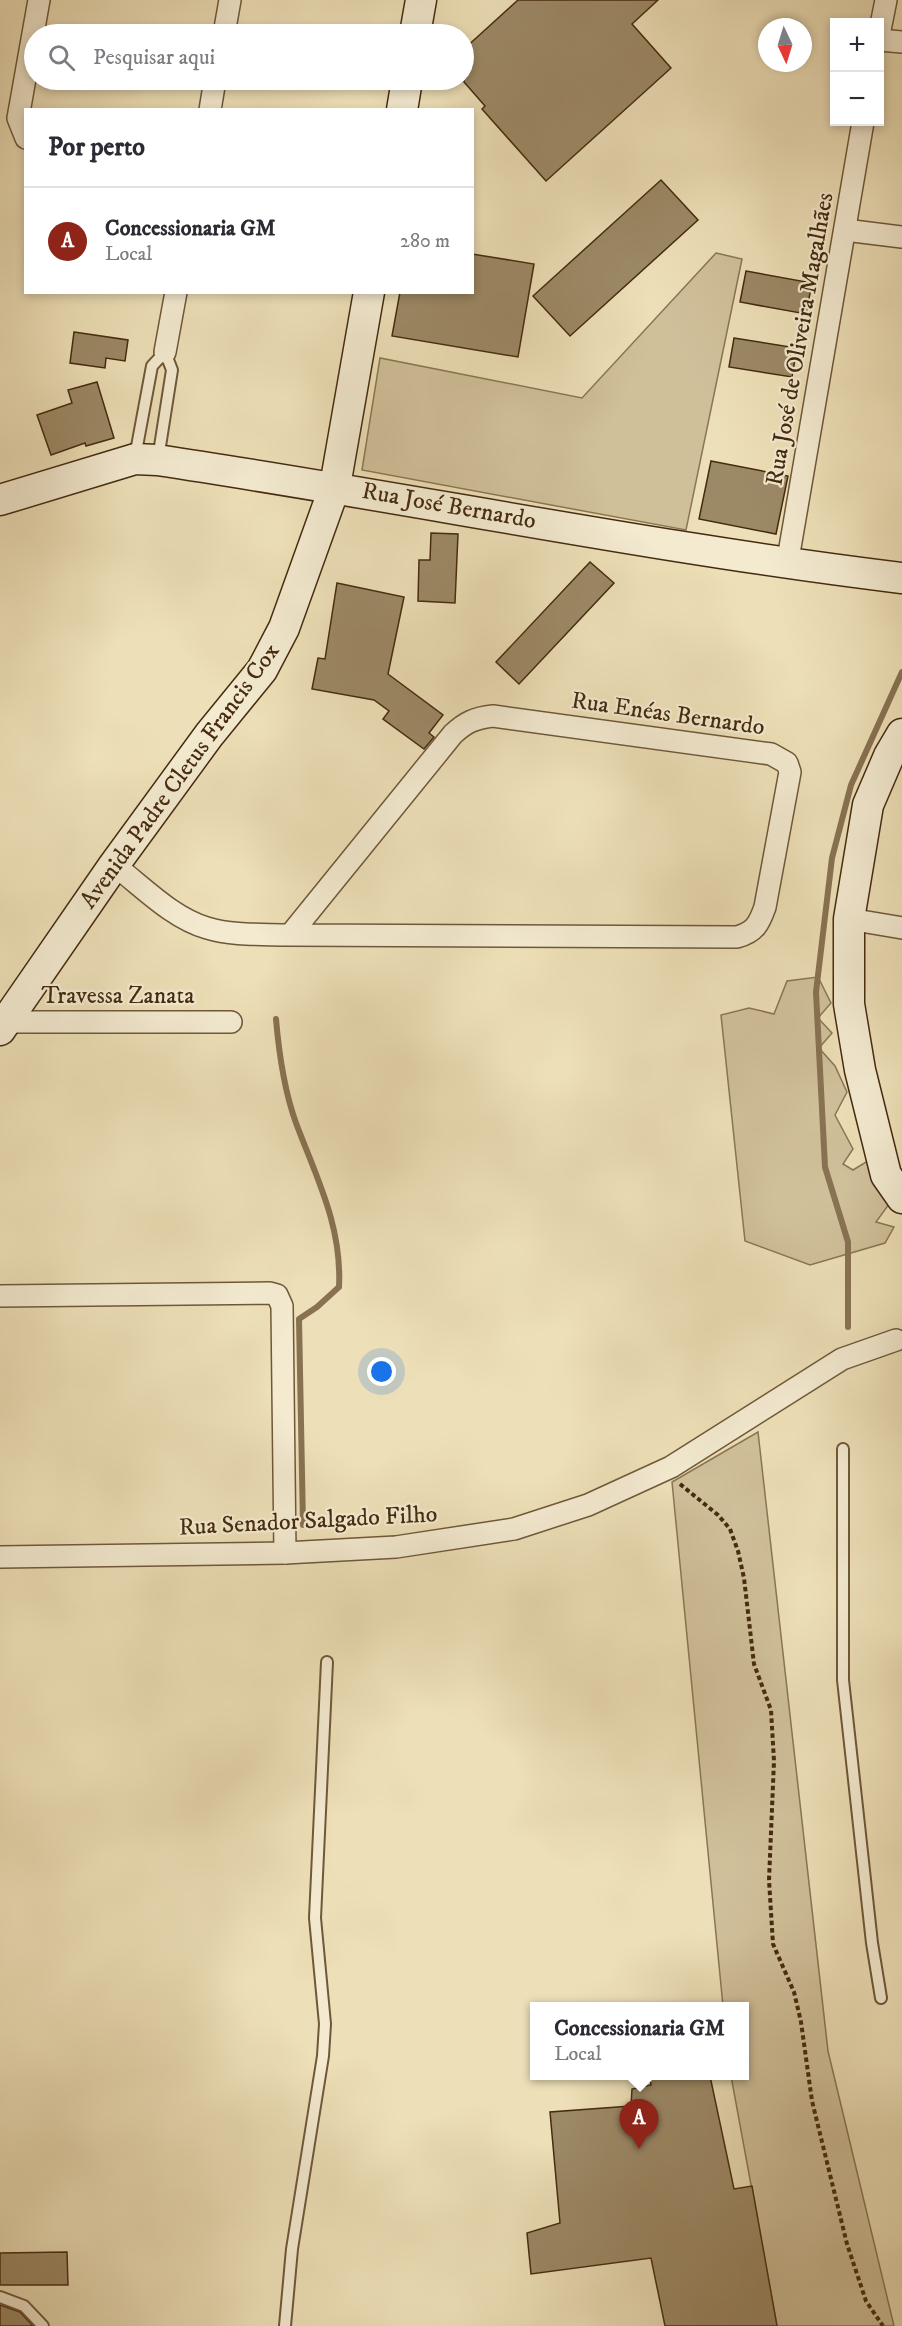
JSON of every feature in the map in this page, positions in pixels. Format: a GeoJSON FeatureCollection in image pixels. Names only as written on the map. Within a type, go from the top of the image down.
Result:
{"type":"FeatureCollection","features":[{"type":"Feature","properties":{"kind":"street"},"geometry":{"type":"LineString","coordinates":[[35,24],[39,0]]}},
{"type":"Feature","properties":{"kind":"street"},"geometry":{"type":"LineString","coordinates":[[226,24],[230,0]]}},
{"type":"Feature","properties":{"kind":"street"},"geometry":{"type":"LineString","coordinates":[[417,24],[421,0]]}},
{"type":"Feature","properties":{"kind":"street"},"geometry":{"type":"LineString","coordinates":[[882,18],[886,0]]}},
{"type":"Feature","properties":{"kind":"street"},"geometry":{"type":"LineString","coordinates":[[884,40],[902,42]]}},
{"type":"Feature","properties":{"kind":"street"},"geometry":{"type":"LineString","coordinates":[[24,84],[18,118],[24,133]]}},
{"type":"Feature","properties":{"kind":"street"},"geometry":{"type":"LineString","coordinates":[[210,108],[213,90]]}},
{"type":"Feature","properties":{"kind":"street"},"geometry":{"type":"LineString","coordinates":[[402,108],[405,90]]}},
{"type":"Feature","properties":{"kind":"street","name":"Rua José de Oliveira Magalhães"},"geometry":{"type":"LineString","coordinates":[[787,565],[862,126]]}},
{"type":"Feature","properties":{"kind":"street"},"geometry":{"type":"LineString","coordinates":[[845,230],[902,237]]}},
{"type":"Feature","properties":{"kind":"street"},"geometry":{"type":"LineString","coordinates":[[165,352],[176,294]]}},
{"type":"Feature","properties":{"kind":"street","name":"Avenida Padre Cletus Francis Cox"},"geometry":{"type":"LineString","coordinates":[[2,1025],[209,735],[262,670],[284,628],[334,486],[369,294]]}},
{"type":"Feature","properties":{"kind":"street","name":"Rua José Bernardo"},"geometry":{"type":"LineString","coordinates":[[0,500],[146,459],[334,486],[787,565],[902,578]]}},
{"type":"Feature","properties":{"kind":"street","name":"Rua Enéas Bernardo"},"geometry":{"type":"LineString","coordinates":[[114,865],[176,913],[206,928],[242,934],[290,935],[737,937],[749,933],[759,925],[765,907],[790,772],[787,763],[771,754],[493,716],[477,717],[453,734],[290,935]]}},
{"type":"Feature","properties":{"kind":"street"},"geometry":{"type":"LineString","coordinates":[[902,734],[889,756],[868,805],[849,919],[849,1004],[860,1070],[886,1175],[902,1198]]}},
{"type":"Feature","properties":{"kind":"street"},"geometry":{"type":"LineString","coordinates":[[849,919],[902,928]]}},
{"type":"Feature","properties":{"kind":"street","name":"Travessa Zanata"},"geometry":{"type":"LineString","coordinates":[[2,1025],[231,1022]]}},
{"type":"Feature","properties":{"kind":"street"},"geometry":{"type":"LineString","coordinates":[[0,1296],[270,1293],[277,1295],[282,1306],[285,1553]]}},
{"type":"Feature","properties":{"kind":"street","name":"Rua Senador Salgado Filho"},"geometry":{"type":"LineString","coordinates":[[0,1557],[285,1553],[396,1547],[514,1529],[588,1504],[663,1470],[842,1359],[900,1336]]}},
{"type":"Feature","properties":{"kind":"lane"},"geometry":{"type":"LineString","coordinates":[[165,352],[172,370],[146,459],[152,366],[165,352]]}},
{"type":"Feature","properties":{"kind":"lane"},"geometry":{"type":"LineString","coordinates":[[843,1449],[843,1680],[872,1943],[881,1998]]}},
{"type":"Feature","properties":{"kind":"lane"},"geometry":{"type":"LineString","coordinates":[[285,2326],[292,2249],[324,2056],[326,2024],[315,1918],[327,1662]]}},
{"type":"Feature","properties":{"kind":"lane"},"geometry":{"type":"LineString","coordinates":[[0,2297],[24,2306],[42,2326]]}},
{"type":"Feature","properties":{"kind":"path"},"geometry":{"type":"LineString","coordinates":[[663,1470],[718,1515],[730,1529],[738,1551],[754,1664],[771,1710],[774,1761],[769,1880],[773,1944],[794,1992],[801,2022],[812,2101],[847,2244],[866,2301],[883,2326]]}},
{"type":"Feature","properties":{"kind":"shaded area"},"geometry":{"type":"Polygon","coordinates":[[[716,253],[742,259],[686,530],[362,470],[380,358],[582,398],[716,253]]]}},
{"type":"Feature","properties":{"kind":"shaded area"},"geometry":{"type":"Polygon","coordinates":[[[818,977],[831,1003],[818,1018],[832,1033],[819,1048],[835,1066],[847,1092],[835,1115],[853,1149],[843,1164],[853,1170],[871,1159],[892,1200],[876,1222],[894,1227],[885,1243],[810,1265],[745,1241],[721,1015],[749,1008],[774,1014],[787,981],[818,977]]]}},
{"type":"Feature","properties":{"kind":"shaded area"},"geometry":{"type":"Polygon","coordinates":[[[758,1432],[828,2051],[894,2326],[777,2326],[732,2080],[749,2080],[749,2002],[723,2002],[672,1482],[758,1432]]]}},
{"type":"Feature","properties":{"kind":"building"},"geometry":{"type":"Polygon","coordinates":[[[518,0],[658,0],[632,24],[671,68],[546,181],[482,109],[485,106],[471,90],[474,90],[474,40],[518,0]]]}},
{"type":"Feature","properties":{"kind":"building"},"geometry":{"type":"Polygon","coordinates":[[[661,180],[698,220],[570,336],[533,296],[661,180]]]}},
{"type":"Feature","properties":{"kind":"building"},"geometry":{"type":"Polygon","coordinates":[[[474,254],[534,264],[518,357],[392,336],[400,294],[474,294],[474,254]]]}},
{"type":"Feature","properties":{"kind":"building"},"geometry":{"type":"Polygon","coordinates":[[[746,271],[812,283],[806,314],[740,302],[746,271]]]}},
{"type":"Feature","properties":{"kind":"building"},"geometry":{"type":"Polygon","coordinates":[[[74,332],[128,340],[125,361],[106,358],[105,368],[70,363],[74,332]]]}},
{"type":"Feature","properties":{"kind":"building"},"geometry":{"type":"Polygon","coordinates":[[[734,338],[797,348],[792,377],[729,367],[734,338]]]}},
{"type":"Feature","properties":{"kind":"building"},"geometry":{"type":"Polygon","coordinates":[[[97,382],[114,438],[86,446],[85,443],[51,455],[37,415],[72,403],[68,390],[97,382]]]}},
{"type":"Feature","properties":{"kind":"building"},"geometry":{"type":"Polygon","coordinates":[[[711,461],[788,476],[776,534],[699,519],[711,461]]]}},
{"type":"Feature","properties":{"kind":"building"},"geometry":{"type":"Polygon","coordinates":[[[431,533],[458,534],[455,603],[418,601],[419,560],[430,560],[431,533]]]}},
{"type":"Feature","properties":{"kind":"building"},"geometry":{"type":"Polygon","coordinates":[[[590,562],[614,583],[519,684],[496,662],[590,562]]]}},
{"type":"Feature","properties":{"kind":"building"},"geometry":{"type":"Polygon","coordinates":[[[337,583],[404,597],[388,674],[443,715],[429,733],[434,737],[424,749],[383,719],[389,711],[374,700],[312,689],[318,658],[325,659],[337,583]]]}},
{"type":"Feature","properties":{"kind":"building"},"geometry":{"type":"Polygon","coordinates":[[[650,2080],[711,2080],[734,2189],[752,2186],[777,2326],[665,2326],[651,2258],[531,2274],[527,2233],[560,2223],[550,2112],[631,2106],[632,2089],[651,2085],[650,2080]]]}},
{"type":"Feature","properties":{"kind":"building"},"geometry":{"type":"Polygon","coordinates":[[[67,2252],[68,2285],[0,2285],[0,2253],[67,2252]]]}},
{"type":"Feature","properties":{"kind":"building"},"geometry":{"type":"Polygon","coordinates":[[[0,2305],[20,2312],[33,2326],[0,2326],[0,2305]]]}},
{"type":"Feature","properties":{"kind":"waterway"},"geometry":{"type":"LineString","coordinates":[[848,1327],[848,1242],[825,1167],[816,992],[832,858],[851,785],[902,672]]}},
{"type":"Feature","properties":{"kind":"waterway"},"geometry":{"type":"LineString","coordinates":[[276,1019],[280,1059],[288,1098],[320,1183],[332,1223],[339,1265],[339,1287],[317,1307],[299,1319],[303,1525]]}},
{"type":"Feature","properties":{"kind":"place","name":"Concessionaria GM"},"geometry":{"type":"Point","coordinates":[639,2149]}}]}
